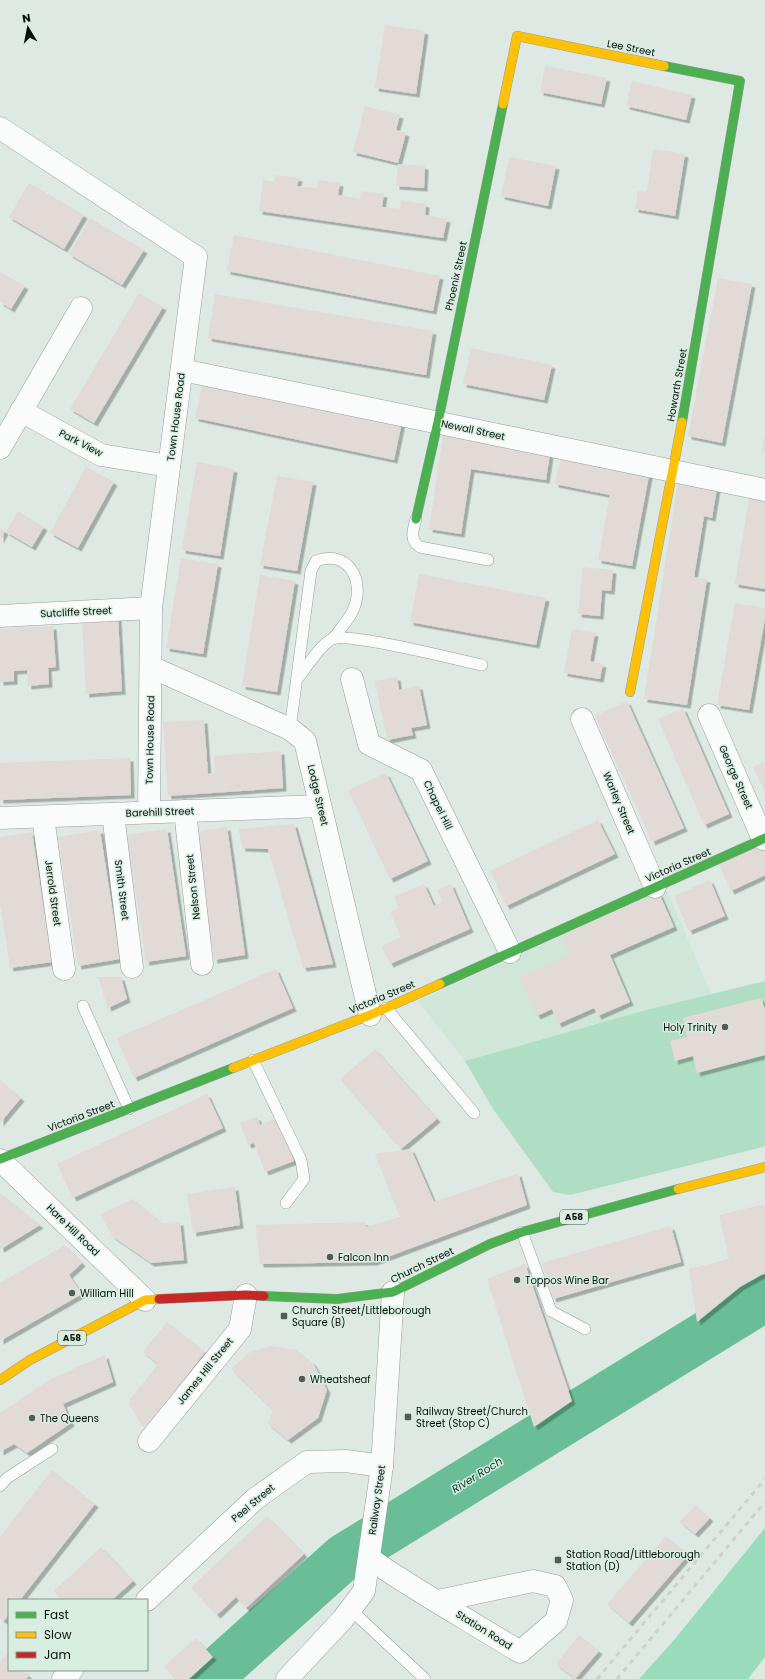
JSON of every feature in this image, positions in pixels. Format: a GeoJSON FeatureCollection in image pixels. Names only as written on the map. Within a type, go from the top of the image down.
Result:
{"type":"FeatureCollection","features":[{"type":"Feature","properties":{"kind":"main road","name":"Lee Street"},"geometry":{"type":"LineString","coordinates":[[517,36],[740,81]]}},
{"type":"Feature","properties":{"kind":"main road","name":"Phoenix Street"},"geometry":{"type":"LineString","coordinates":[[416,519],[438,422],[517,36]]}},
{"type":"Feature","properties":{"kind":"main road","name":"Howarth Street"},"geometry":{"type":"LineString","coordinates":[[630,692],[674,471],[740,81]]}},
{"type":"Feature","properties":{"kind":"main road","name":"Victoria Street"},"geometry":{"type":"LineString","coordinates":[[0,1160],[378,1012],[764,838]]}},
{"type":"Feature","properties":{"kind":"main road","name":"Church Street"},"geometry":{"type":"LineString","coordinates":[[0,1380],[30,1360],[145,1300],[246,1295],[337,1299],[393,1292],[490,1244],[522,1232],[738,1172],[765,1167]]}},
{"type":"Feature","properties":{"kind":"street","name":"Town House Road"},"geometry":{"type":"LineString","coordinates":[[0,128],[196,257],[152,608],[149,812]]}},
{"type":"Feature","properties":{"kind":"street"},"geometry":{"type":"LineString","coordinates":[[0,448],[81,308]]}},
{"type":"Feature","properties":{"kind":"street","name":"Newall Street"},"geometry":{"type":"LineString","coordinates":[[182,370],[765,490]]}},
{"type":"Feature","properties":{"kind":"street","name":"Park View"},"geometry":{"type":"LineString","coordinates":[[21,411],[101,455],[170,466]]}},
{"type":"Feature","properties":{"kind":"street","name":"Sutcliffe Street"},"geometry":{"type":"LineString","coordinates":[[0,616],[152,608]]}},
{"type":"Feature","properties":{"kind":"street","name":"Lodge Street"},"geometry":{"type":"LineString","coordinates":[[151,667],[290,729],[305,741],[320,806],[378,1012]]}},
{"type":"Feature","properties":{"kind":"street","name":"Chapel Hill"},"geometry":{"type":"LineString","coordinates":[[352,679],[369,744],[421,770],[510,952]]}},
{"type":"Feature","properties":{"kind":"street","name":"George Street"},"geometry":{"type":"LineString","coordinates":[[708,715],[764,838]]}},
{"type":"Feature","properties":{"kind":"street","name":"Warley Street"},"geometry":{"type":"LineString","coordinates":[[582,719],[655,887]]}},
{"type":"Feature","properties":{"kind":"street","name":"Barehill Street"},"geometry":{"type":"LineString","coordinates":[[0,818],[320,806]]}},
{"type":"Feature","properties":{"kind":"street","name":"Nelson Street"},"geometry":{"type":"LineString","coordinates":[[185,811],[202,964]]}},
{"type":"Feature","properties":{"kind":"street","name":"Smith Street"},"geometry":{"type":"LineString","coordinates":[[112,814],[132,967]]}},
{"type":"Feature","properties":{"kind":"street","name":"Jerrold Street"},"geometry":{"type":"LineString","coordinates":[[43,817],[64,969]]}},
{"type":"Feature","properties":{"kind":"street","name":"Hare Hill Road"},"geometry":{"type":"LineString","coordinates":[[0,1160],[145,1300]]}},
{"type":"Feature","properties":{"kind":"street","name":"Railway Street"},"geometry":{"type":"LineString","coordinates":[[287,1679],[350,1610],[364,1591],[370,1559],[382,1466],[393,1292]]}},
{"type":"Feature","properties":{"kind":"street","name":"James Hill Street"},"geometry":{"type":"LineString","coordinates":[[149,1441],[240,1328],[246,1295]]}},
{"type":"Feature","properties":{"kind":"street","name":"Peel Street"},"geometry":{"type":"LineString","coordinates":[[148,1599],[255,1500],[307,1462],[346,1461],[382,1466]]}},
{"type":"Feature","properties":{"kind":"street","name":"Station Road"},"geometry":{"type":"LineString","coordinates":[[370,1559],[406,1584],[438,1601],[520,1652],[556,1621],[562,1600],[555,1586],[533,1581],[438,1601]]}},
{"type":"Feature","properties":{"kind":"street"},"geometry":{"type":"LineString","coordinates":[[63,1679],[71,1671]]}},
{"type":"Feature","properties":{"kind":"lane"},"geometry":{"type":"LineString","coordinates":[[416,519],[412,536],[415,544],[420,547],[488,560]]}},
{"type":"Feature","properties":{"kind":"lane"},"geometry":{"type":"LineString","coordinates":[[290,729],[311,571],[316,561],[327,557],[344,560],[352,570],[356,580],[357,592],[354,609],[333,639],[326,644],[297,679]]}},
{"type":"Feature","properties":{"kind":"lane"},"geometry":{"type":"LineString","coordinates":[[333,639],[364,640],[482,665]]}},
{"type":"Feature","properties":{"kind":"lane"},"geometry":{"type":"LineString","coordinates":[[83,1006],[129,1109]]}},
{"type":"Feature","properties":{"kind":"lane"},"geometry":{"type":"LineString","coordinates":[[378,1012],[474,1113]]}},
{"type":"Feature","properties":{"kind":"lane"},"geometry":{"type":"LineString","coordinates":[[253,1060],[301,1160],[304,1178],[286,1203]]}},
{"type":"Feature","properties":{"kind":"lane"},"geometry":{"type":"LineString","coordinates":[[522,1232],[551,1312],[585,1329]]}},
{"type":"Feature","properties":{"kind":"lane"},"geometry":{"type":"LineString","coordinates":[[0,1486],[7,1478],[52,1450]]}},
{"type":"Feature","properties":{"kind":"lane"},"geometry":{"type":"LineString","coordinates":[[350,1610],[425,1679]]}},
{"type":"Feature","properties":{"kind":"shaded area"},"geometry":{"type":"Polygon","coordinates":[[[666,888],[711,994],[646,1010],[465,1061],[418,1001],[666,888]]]}},
{"type":"Feature","properties":{"kind":"green space"},"geometry":{"type":"Polygon","coordinates":[[[765,981],[765,1146],[763,1147],[570,1195],[553,1192],[493,1109],[465,1061],[646,1010],[765,981]]]}},
{"type":"Feature","properties":{"kind":"green space"},"geometry":{"type":"Polygon","coordinates":[[[765,1528],[765,1657],[748,1679],[639,1679],[675,1639],[765,1528]]]}},
{"type":"Feature","properties":{"kind":"building"},"geometry":{"type":"Polygon","coordinates":[[[385,25],[425,31],[416,94],[375,88],[385,25]]]}},
{"type":"Feature","properties":{"kind":"building"},"geometry":{"type":"Polygon","coordinates":[[[545,66],[607,78],[601,104],[540,92],[545,66]]]}},
{"type":"Feature","properties":{"kind":"building"},"geometry":{"type":"Polygon","coordinates":[[[632,81],[692,95],[686,120],[626,106],[632,81]]]}},
{"type":"Feature","properties":{"kind":"building"},"geometry":{"type":"Polygon","coordinates":[[[365,106],[400,115],[396,130],[406,133],[398,163],[353,152],[365,106]]]}},
{"type":"Feature","properties":{"kind":"building"},"geometry":{"type":"Polygon","coordinates":[[[653,149],[685,154],[675,216],[635,209],[638,191],[647,192],[653,149]]]}},
{"type":"Feature","properties":{"kind":"building"},"geometry":{"type":"Polygon","coordinates":[[[509,157],[556,166],[548,206],[501,196],[509,157]]]}},
{"type":"Feature","properties":{"kind":"building"},"geometry":{"type":"Polygon","coordinates":[[[398,164],[425,166],[424,188],[396,186],[398,164]]]}},
{"type":"Feature","properties":{"kind":"building"},"geometry":{"type":"Polygon","coordinates":[[[275,175],[299,178],[297,186],[317,188],[319,180],[340,183],[338,195],[360,199],[361,191],[384,194],[382,207],[400,209],[401,200],[426,204],[425,215],[447,219],[443,238],[259,211],[263,180],[274,182],[275,175]]]}},
{"type":"Feature","properties":{"kind":"building"},"geometry":{"type":"Polygon","coordinates":[[[29,183],[84,215],[64,249],[9,217],[29,183]]]}},
{"type":"Feature","properties":{"kind":"building"},"geometry":{"type":"Polygon","coordinates":[[[90,218],[144,250],[122,285],[69,254],[90,218]]]}},
{"type":"Feature","properties":{"kind":"building"},"geometry":{"type":"Polygon","coordinates":[[[234,235],[440,276],[433,311],[227,271],[234,235]]]}},
{"type":"Feature","properties":{"kind":"building"},"geometry":{"type":"Polygon","coordinates":[[[0,272],[25,286],[11,309],[0,302],[0,272]]]}},
{"type":"Feature","properties":{"kind":"building"},"geometry":{"type":"Polygon","coordinates":[[[718,278],[752,284],[722,443],[688,436],[718,278]]]}},
{"type":"Feature","properties":{"kind":"building"},"geometry":{"type":"Polygon","coordinates":[[[139,293],[163,307],[94,423],[70,409],[139,293]]]}},
{"type":"Feature","properties":{"kind":"building"},"geometry":{"type":"Polygon","coordinates":[[[215,294],[433,331],[426,375],[208,338],[215,294]]]}},
{"type":"Feature","properties":{"kind":"building"},"geometry":{"type":"Polygon","coordinates":[[[471,348],[552,365],[544,400],[463,384],[471,348]]]}},
{"type":"Feature","properties":{"kind":"building"},"geometry":{"type":"Polygon","coordinates":[[[203,381],[402,422],[394,460],[195,418],[203,381]]]}},
{"type":"Feature","properties":{"kind":"building"},"geometry":{"type":"Polygon","coordinates":[[[444,430],[551,447],[546,480],[471,469],[461,534],[429,529],[444,430]]]}},
{"type":"Feature","properties":{"kind":"building"},"geometry":{"type":"Polygon","coordinates":[[[764,438],[765,452],[762,452],[764,438]]]}},
{"type":"Feature","properties":{"kind":"building"},"geometry":{"type":"Polygon","coordinates":[[[562,453],[650,470],[632,566],[598,560],[610,495],[555,484],[562,453]]]}},
{"type":"Feature","properties":{"kind":"building"},"geometry":{"type":"Polygon","coordinates":[[[197,462],[234,469],[220,556],[182,550],[197,462]]]}},
{"type":"Feature","properties":{"kind":"building"},"geometry":{"type":"Polygon","coordinates":[[[86,467],[114,482],[78,548],[50,533],[86,467]]]}},
{"type":"Feature","properties":{"kind":"building"},"geometry":{"type":"Polygon","coordinates":[[[277,476],[313,482],[297,571],[260,565],[277,476]]]}},
{"type":"Feature","properties":{"kind":"building"},"geometry":{"type":"Polygon","coordinates":[[[678,482],[717,488],[712,518],[704,516],[694,577],[707,579],[687,705],[644,699],[678,482]]]}},
{"type":"Feature","properties":{"kind":"building"},"geometry":{"type":"Polygon","coordinates":[[[750,492],[765,494],[765,589],[735,584],[750,492]]]}},
{"type":"Feature","properties":{"kind":"building"},"geometry":{"type":"Polygon","coordinates":[[[18,511],[44,527],[32,547],[6,532],[18,511]]]}},
{"type":"Feature","properties":{"kind":"building"},"geometry":{"type":"Polygon","coordinates":[[[0,528],[5,531],[0,540],[0,528]]]}},
{"type":"Feature","properties":{"kind":"building"},"geometry":{"type":"Polygon","coordinates":[[[181,558],[218,564],[203,654],[166,648],[181,558]]]}},
{"type":"Feature","properties":{"kind":"building"},"geometry":{"type":"Polygon","coordinates":[[[583,567],[613,570],[611,591],[602,590],[600,616],[578,614],[583,567]]]}},
{"type":"Feature","properties":{"kind":"building"},"geometry":{"type":"Polygon","coordinates":[[[419,574],[546,598],[536,645],[410,622],[419,574]]]}},
{"type":"Feature","properties":{"kind":"building"},"geometry":{"type":"Polygon","coordinates":[[[260,575],[295,581],[277,692],[242,686],[260,575]]]}},
{"type":"Feature","properties":{"kind":"building"},"geometry":{"type":"Polygon","coordinates":[[[735,603],[765,608],[765,618],[749,710],[717,705],[735,603]]]}},
{"type":"Feature","properties":{"kind":"building"},"geometry":{"type":"Polygon","coordinates":[[[118,617],[122,691],[86,694],[82,619],[118,617]]]}},
{"type":"Feature","properties":{"kind":"building"},"geometry":{"type":"Polygon","coordinates":[[[53,626],[56,667],[48,668],[49,684],[28,686],[27,670],[14,671],[14,681],[0,682],[0,629],[53,626]]]}},
{"type":"Feature","properties":{"kind":"building"},"geometry":{"type":"Polygon","coordinates":[[[572,629],[595,633],[590,661],[603,664],[600,679],[564,673],[572,629]]]}},
{"type":"Feature","properties":{"kind":"building"},"geometry":{"type":"Polygon","coordinates":[[[397,677],[399,690],[419,686],[427,725],[411,728],[413,735],[387,740],[375,681],[397,677]]]}},
{"type":"Feature","properties":{"kind":"building"},"geometry":{"type":"Polygon","coordinates":[[[627,701],[684,828],[652,842],[595,716],[627,701]]]}},
{"type":"Feature","properties":{"kind":"building"},"geometry":{"type":"Polygon","coordinates":[[[683,708],[729,814],[704,825],[658,719],[683,708]]]}},
{"type":"Feature","properties":{"kind":"building"},"geometry":{"type":"Polygon","coordinates":[[[204,720],[208,774],[215,773],[214,756],[281,751],[283,788],[168,796],[163,722],[204,720]]]}},
{"type":"Feature","properties":{"kind":"building"},"geometry":{"type":"Polygon","coordinates":[[[130,758],[131,795],[0,800],[0,763],[130,758]]]}},
{"type":"Feature","properties":{"kind":"building"},"geometry":{"type":"Polygon","coordinates":[[[765,762],[765,792],[753,767],[765,762]]]}},
{"type":"Feature","properties":{"kind":"building"},"geometry":{"type":"Polygon","coordinates":[[[386,773],[428,861],[390,879],[348,790],[386,773]]]}},
{"type":"Feature","properties":{"kind":"building"},"geometry":{"type":"Polygon","coordinates":[[[598,820],[615,854],[506,906],[490,871],[598,820]]]}},
{"type":"Feature","properties":{"kind":"building"},"geometry":{"type":"Polygon","coordinates":[[[294,824],[333,964],[303,968],[268,849],[242,848],[239,829],[294,824]]]}},
{"type":"Feature","properties":{"kind":"building"},"geometry":{"type":"Polygon","coordinates":[[[227,827],[245,955],[214,960],[195,832],[227,827]]]}},
{"type":"Feature","properties":{"kind":"building"},"geometry":{"type":"Polygon","coordinates":[[[167,829],[186,956],[146,962],[127,835],[167,829]]]}},
{"type":"Feature","properties":{"kind":"building"},"geometry":{"type":"Polygon","coordinates":[[[100,830],[120,959],[78,966],[58,837],[100,830]]]}},
{"type":"Feature","properties":{"kind":"building"},"geometry":{"type":"Polygon","coordinates":[[[32,832],[52,962],[10,968],[0,904],[0,837],[32,832]]]}},
{"type":"Feature","properties":{"kind":"building"},"geometry":{"type":"Polygon","coordinates":[[[765,841],[765,875],[731,891],[718,862],[765,841]]]}},
{"type":"Feature","properties":{"kind":"building"},"geometry":{"type":"Polygon","coordinates":[[[710,880],[725,916],[689,931],[674,896],[710,880]]]}},
{"type":"Feature","properties":{"kind":"building"},"geometry":{"type":"Polygon","coordinates":[[[424,884],[434,906],[442,902],[437,890],[451,884],[470,929],[390,964],[382,946],[401,937],[390,912],[399,908],[394,897],[424,884]]]}},
{"type":"Feature","properties":{"kind":"building"},"geometry":{"type":"Polygon","coordinates":[[[659,893],[674,927],[610,955],[630,1002],[598,1016],[594,1008],[558,1024],[552,1009],[537,1016],[519,977],[570,955],[562,936],[659,893]]]}},
{"type":"Feature","properties":{"kind":"building"},"geometry":{"type":"Polygon","coordinates":[[[276,969],[293,1008],[134,1078],[117,1038],[276,969]]]}},
{"type":"Feature","properties":{"kind":"building"},"geometry":{"type":"Polygon","coordinates":[[[98,977],[121,977],[127,999],[108,1008],[98,977]]]}},
{"type":"Feature","properties":{"kind":"building","name":"Holy Trinity"},"geometry":{"type":"Polygon","coordinates":[[[761,998],[765,1009],[765,1055],[697,1073],[693,1056],[675,1061],[670,1041],[687,1037],[683,1018],[761,998]]]}},
{"type":"Feature","properties":{"kind":"building"},"geometry":{"type":"Polygon","coordinates":[[[375,1049],[437,1119],[401,1149],[340,1079],[375,1049]]]}},
{"type":"Feature","properties":{"kind":"building"},"geometry":{"type":"Polygon","coordinates":[[[0,1080],[21,1098],[0,1123],[0,1080]]]}},
{"type":"Feature","properties":{"kind":"building"},"geometry":{"type":"Polygon","coordinates":[[[207,1094],[223,1128],[73,1198],[57,1164],[207,1094]]]}},
{"type":"Feature","properties":{"kind":"building"},"geometry":{"type":"Polygon","coordinates":[[[257,1117],[260,1125],[277,1118],[294,1161],[265,1172],[254,1143],[248,1145],[240,1123],[257,1117]]]}},
{"type":"Feature","properties":{"kind":"building"},"geometry":{"type":"Polygon","coordinates":[[[411,1149],[434,1202],[518,1173],[527,1205],[374,1262],[260,1264],[256,1225],[365,1222],[366,1227],[400,1217],[375,1154],[411,1149]]]}},
{"type":"Feature","properties":{"kind":"building"},"geometry":{"type":"Polygon","coordinates":[[[235,1187],[240,1225],[193,1233],[187,1194],[235,1187]]]}},
{"type":"Feature","properties":{"kind":"building"},"geometry":{"type":"Polygon","coordinates":[[[0,1193],[40,1225],[1,1249],[0,1248],[0,1193]]]}},
{"type":"Feature","properties":{"kind":"building"},"geometry":{"type":"Polygon","coordinates":[[[133,1199],[162,1223],[180,1222],[184,1260],[151,1263],[112,1236],[100,1214],[133,1199]]]}},
{"type":"Feature","properties":{"kind":"building"},"geometry":{"type":"Polygon","coordinates":[[[765,1204],[765,1273],[740,1287],[697,1322],[689,1269],[729,1259],[719,1215],[765,1204]]]}},
{"type":"Feature","properties":{"kind":"building"},"geometry":{"type":"Polygon","coordinates":[[[671,1226],[681,1262],[553,1299],[542,1263],[671,1226]]]}},
{"type":"Feature","properties":{"kind":"building"},"geometry":{"type":"Polygon","coordinates":[[[65,1245],[82,1263],[69,1275],[82,1294],[0,1341],[0,1283],[65,1245]]]}},
{"type":"Feature","properties":{"kind":"building"},"geometry":{"type":"Polygon","coordinates":[[[525,1264],[572,1401],[534,1427],[487,1279],[525,1264]]]}},
{"type":"Feature","properties":{"kind":"building"},"geometry":{"type":"Polygon","coordinates":[[[167,1322],[205,1352],[145,1430],[128,1402],[158,1364],[143,1352],[167,1322]]]}},
{"type":"Feature","properties":{"kind":"building"},"geometry":{"type":"Polygon","coordinates":[[[272,1346],[296,1350],[313,1363],[327,1390],[318,1418],[288,1440],[268,1424],[273,1410],[231,1369],[250,1352],[272,1346]]]}},
{"type":"Feature","properties":{"kind":"building"},"geometry":{"type":"Polygon","coordinates":[[[105,1355],[113,1382],[63,1404],[71,1423],[27,1453],[14,1444],[0,1452],[0,1413],[49,1380],[105,1355]]]}},
{"type":"Feature","properties":{"kind":"building"},"geometry":{"type":"Polygon","coordinates":[[[52,1470],[95,1504],[21,1599],[8,1599],[8,1616],[4,1621],[0,1618],[0,1537],[52,1470]]]}},
{"type":"Feature","properties":{"kind":"building"},"geometry":{"type":"Polygon","coordinates":[[[695,1505],[710,1518],[695,1534],[680,1522],[695,1505]]]}},
{"type":"Feature","properties":{"kind":"building"},"geometry":{"type":"Polygon","coordinates":[[[267,1516],[304,1554],[246,1608],[236,1597],[217,1615],[191,1587],[267,1516]]]}},
{"type":"Feature","properties":{"kind":"building"},"geometry":{"type":"Polygon","coordinates":[[[666,1536],[688,1555],[629,1623],[607,1604],[666,1536]]]}},
{"type":"Feature","properties":{"kind":"building"},"geometry":{"type":"Polygon","coordinates":[[[101,1547],[133,1581],[113,1599],[62,1599],[54,1591],[101,1547]]]}},
{"type":"Feature","properties":{"kind":"building"},"geometry":{"type":"Polygon","coordinates":[[[579,1635],[599,1651],[575,1679],[556,1664],[579,1635]]]}},
{"type":"Feature","properties":{"kind":"building"},"geometry":{"type":"Polygon","coordinates":[[[196,1638],[213,1657],[189,1679],[176,1679],[164,1666],[196,1638]]]}},
{"type":"Feature","properties":{"kind":"building"},"geometry":{"type":"Polygon","coordinates":[[[8,1654],[8,1671],[24,1671],[29,1676],[26,1679],[0,1679],[0,1661],[8,1654]]]}},
{"type":"Feature","properties":{"kind":"waterway","name":"River Roch"},"geometry":{"type":"LineString","coordinates":[[208,1679],[344,1557],[765,1298]]}},
{"type":"Feature","properties":{"kind":"railway"},"geometry":{"type":"LineString","coordinates":[[597,1679],[765,1479]]}},
{"type":"Feature","properties":{"kind":"railway"},"geometry":{"type":"LineString","coordinates":[[617,1679],[765,1502]]}},
{"type":"Feature","properties":{"kind":"traffic: fast"},"geometry":{"type":"LineString","coordinates":[[664,66],[740,81],[682,422]]}},
{"type":"Feature","properties":{"kind":"traffic: fast"},"geometry":{"type":"LineString","coordinates":[[416,519],[438,422],[503,104]]}},
{"type":"Feature","properties":{"kind":"traffic: fast"},"geometry":{"type":"LineString","coordinates":[[440,984],[765,838]]}},
{"type":"Feature","properties":{"kind":"traffic: fast"},"geometry":{"type":"LineString","coordinates":[[0,1159],[233,1068]]}},
{"type":"Feature","properties":{"kind":"traffic: fast"},"geometry":{"type":"LineString","coordinates":[[264,1296],[337,1299],[393,1292],[490,1244],[522,1232],[678,1189]]}},
{"type":"Feature","properties":{"kind":"traffic: slow"},"geometry":{"type":"LineString","coordinates":[[503,104],[517,36],[664,66]]}},
{"type":"Feature","properties":{"kind":"traffic: slow"},"geometry":{"type":"LineString","coordinates":[[630,692],[682,422]]}},
{"type":"Feature","properties":{"kind":"traffic: slow"},"geometry":{"type":"LineString","coordinates":[[233,1068],[370,1015],[440,984]]}},
{"type":"Feature","properties":{"kind":"traffic: slow"},"geometry":{"type":"LineString","coordinates":[[678,1189],[765,1167]]}},
{"type":"Feature","properties":{"kind":"traffic: slow"},"geometry":{"type":"LineString","coordinates":[[0,1380],[30,1360],[145,1300],[159,1299]]}},
{"type":"Feature","properties":{"kind":"traffic: jam"},"geometry":{"type":"LineString","coordinates":[[159,1299],[246,1295],[264,1296]]}},
{"type":"Feature","properties":{"kind":"place","name":"Holy Trinity"},"geometry":{"type":"Point","coordinates":[725,1027]}},
{"type":"Feature","properties":{"kind":"place","name":"Falcon Inn"},"geometry":{"type":"Point","coordinates":[330,1257]}},
{"type":"Feature","properties":{"kind":"place","name":"Toppos Wine Bar"},"geometry":{"type":"Point","coordinates":[517,1280]}},
{"type":"Feature","properties":{"kind":"place","name":"William Hill"},"geometry":{"type":"Point","coordinates":[72,1293]}},
{"type":"Feature","properties":{"kind":"place","name":"Church Street/Littleborough Square (B)"},"geometry":{"type":"Point","coordinates":[284,1316]}},
{"type":"Feature","properties":{"kind":"place","name":"Wheatsheaf"},"geometry":{"type":"Point","coordinates":[302,1379]}},
{"type":"Feature","properties":{"kind":"place","name":"Railway Street/Church Street (Stop C)"},"geometry":{"type":"Point","coordinates":[408,1417]}},
{"type":"Feature","properties":{"kind":"place","name":"The Queens"},"geometry":{"type":"Point","coordinates":[32,1418]}},
{"type":"Feature","properties":{"kind":"place","name":"Station Road/Littleborough Station (D)"},"geometry":{"type":"Point","coordinates":[558,1560]}}]}
